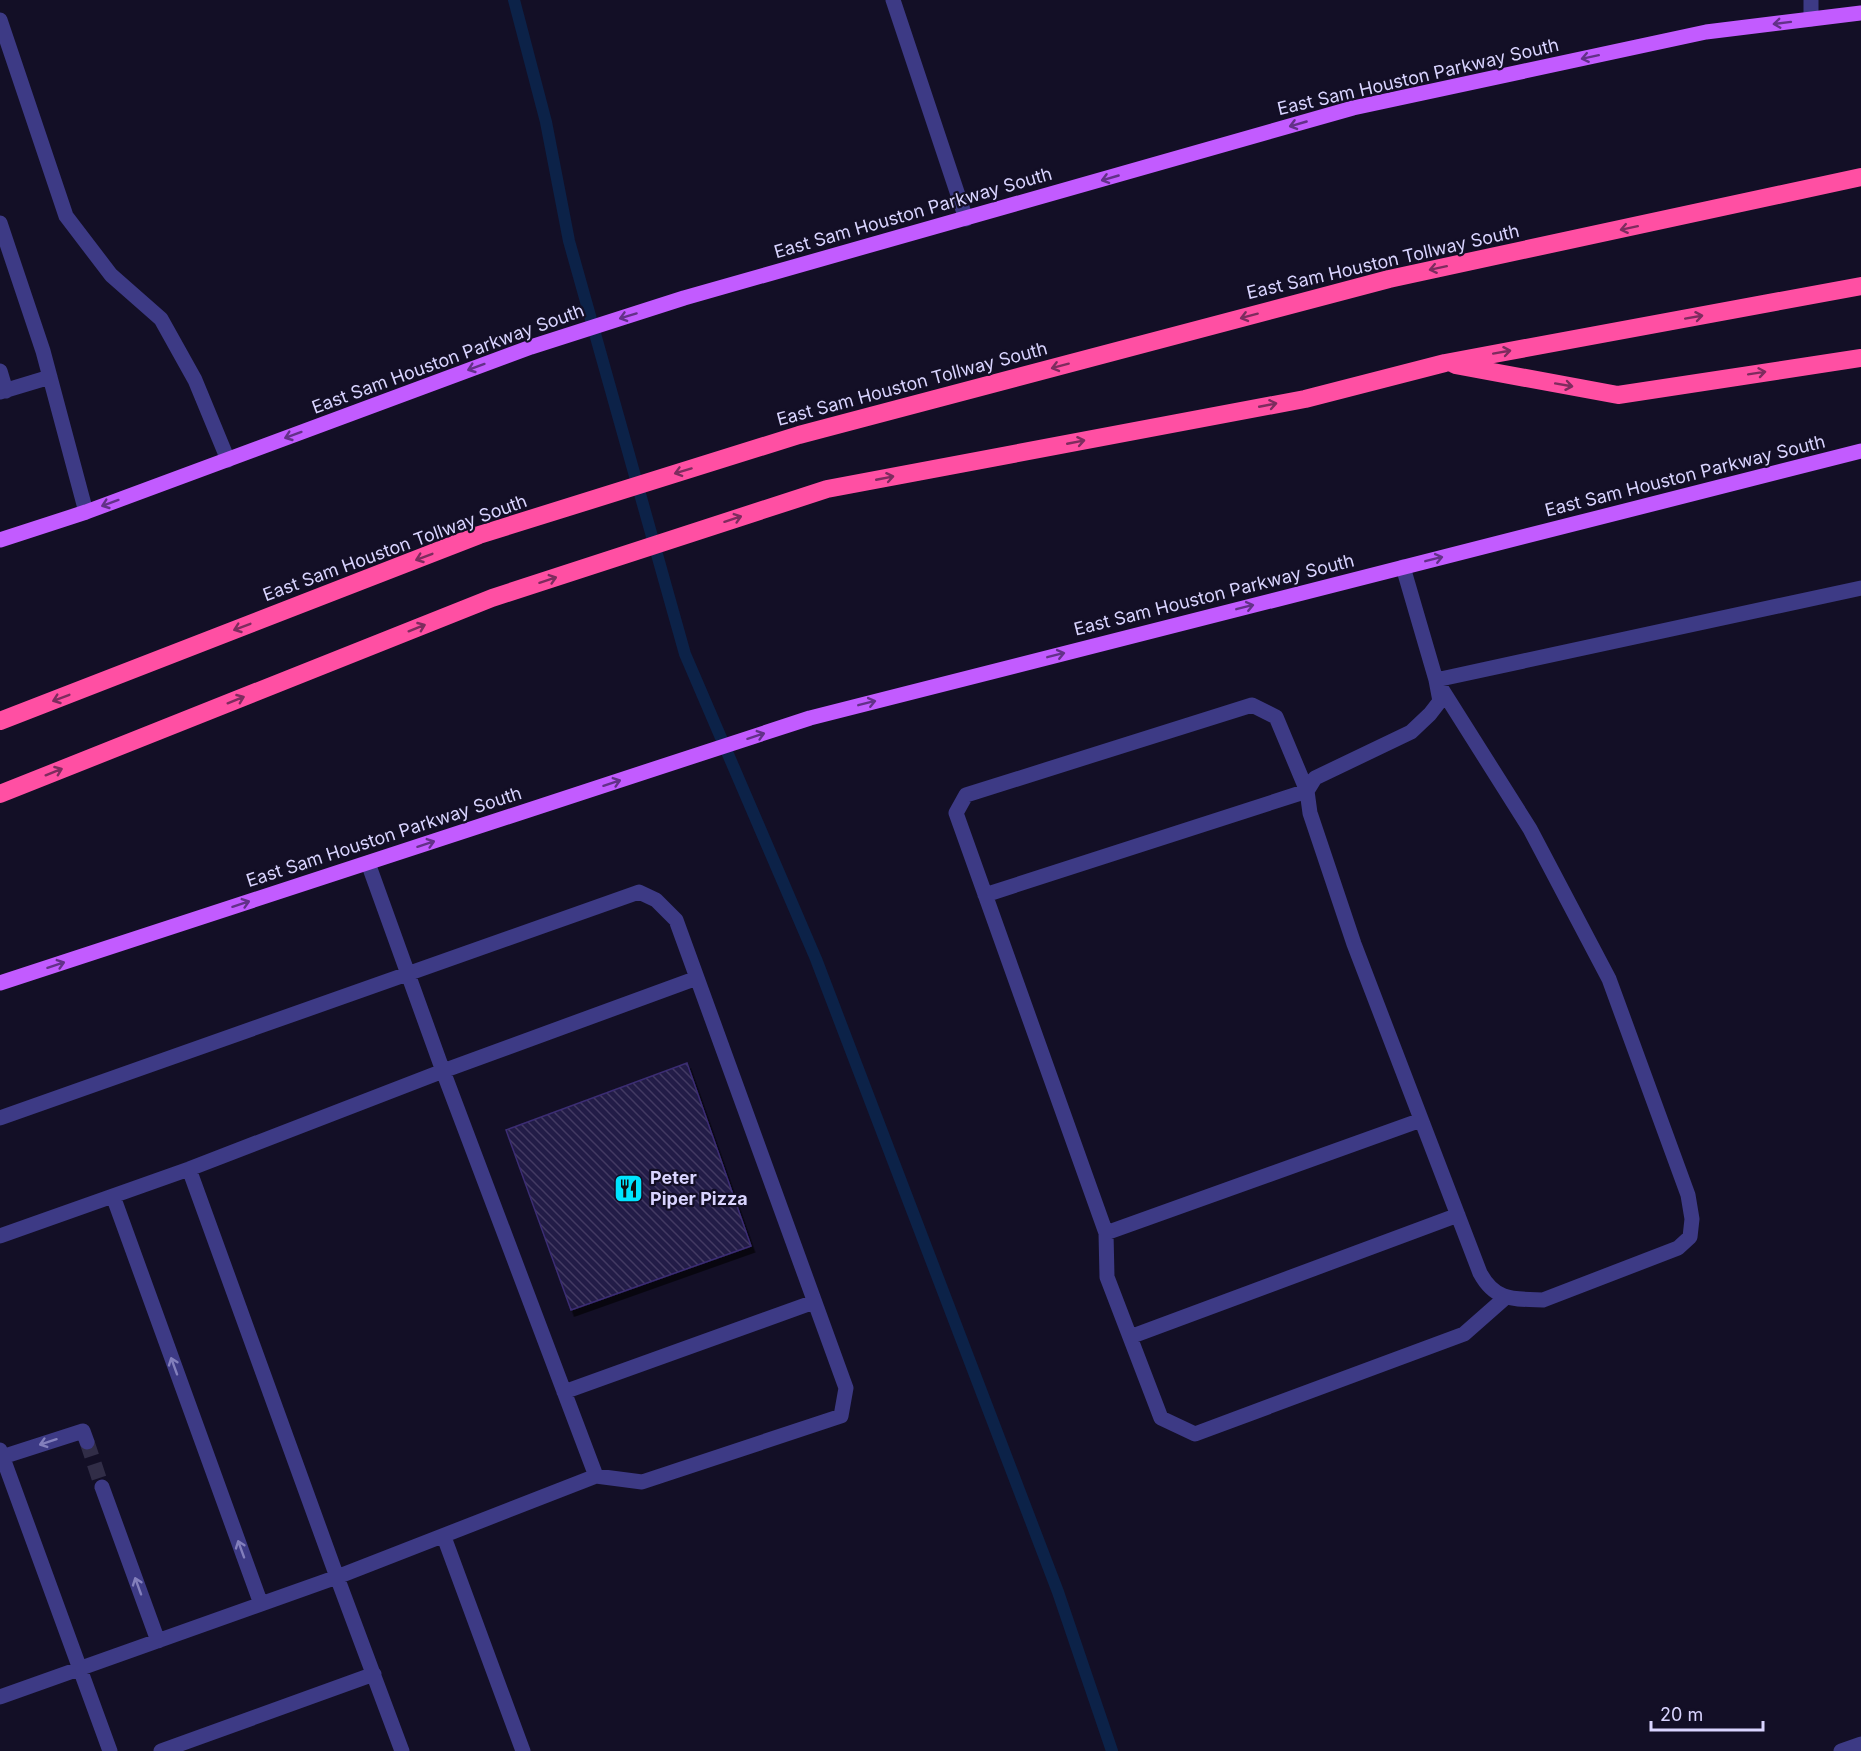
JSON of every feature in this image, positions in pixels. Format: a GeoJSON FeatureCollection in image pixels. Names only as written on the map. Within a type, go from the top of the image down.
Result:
{"type":"FeatureCollection","features":[{"type":"Feature","properties":{"kind":"highway"},"geometry":{"type":"LineString","coordinates":[[1686,215],[1861,164]]}},
{"type":"Feature","properties":{"kind":"highway","name":"East Sam Houston Tollway South"},"geometry":{"type":"LineString","coordinates":[[0,722],[479,535],[799,435],[1389,279],[1861,177]]}},
{"type":"Feature","properties":{"kind":"highway"},"geometry":{"type":"LineString","coordinates":[[0,794],[492,598],[827,489],[1305,399],[1445,363],[1861,286]]}},
{"type":"Feature","properties":{"kind":"highway"},"geometry":{"type":"LineString","coordinates":[[1445,363],[1618,394],[1861,358]]}},
{"type":"Feature","properties":{"kind":"main road","name":"East Sam Houston Parkway South"},"geometry":{"type":"LineString","coordinates":[[0,540],[86,512],[531,347],[684,298],[1353,108],[1706,32],[1861,13]]}},
{"type":"Feature","properties":{"kind":"main road","name":"East Sam Houston Parkway South"},"geometry":{"type":"LineString","coordinates":[[0,983],[810,718],[1861,451]]}},
{"type":"Feature","properties":{"kind":"street"},"geometry":{"type":"LineString","coordinates":[[893,0],[966,219]]}},
{"type":"Feature","properties":{"kind":"street"},"geometry":{"type":"LineString","coordinates":[[1811,19],[1812,0]]}},
{"type":"Feature","properties":{"kind":"street"},"geometry":{"type":"LineString","coordinates":[[0,20],[66,216],[111,275],[161,319],[195,380],[228,459]]}},
{"type":"Feature","properties":{"kind":"street"},"geometry":{"type":"LineString","coordinates":[[0,223],[50,377],[86,512]]}},
{"type":"Feature","properties":{"kind":"street"},"geometry":{"type":"LineString","coordinates":[[0,371],[3,391],[50,377]]}},
{"type":"Feature","properties":{"kind":"street"},"geometry":{"type":"LineString","coordinates":[[985,895],[1307,791],[1315,778],[1411,732],[1440,701],[1437,681],[1403,567]]}},
{"type":"Feature","properties":{"kind":"street"},"geometry":{"type":"LineString","coordinates":[[1437,681],[1861,588]]}},
{"type":"Feature","properties":{"kind":"street"},"geometry":{"type":"LineString","coordinates":[[1437,681],[1530,829],[1609,979],[1688,1195],[1692,1219],[1690,1237],[1678,1248],[1543,1300],[1506,1297],[1488,1288],[1480,1273],[1354,944],[1310,813],[1307,791],[1276,717],[1252,705],[966,795],[956,813],[1106,1233],[1107,1277],[1161,1418],[1195,1434],[1464,1334],[1506,1297]]}},
{"type":"Feature","properties":{"kind":"street"},"geometry":{"type":"LineString","coordinates":[[368,862],[443,1071],[596,1476]]}},
{"type":"Feature","properties":{"kind":"street"},"geometry":{"type":"LineString","coordinates":[[0,1118],[639,892],[656,900],[676,920],[846,1388],[841,1416],[642,1482],[596,1476],[337,1577],[0,1697]]}},
{"type":"Feature","properties":{"kind":"street"},"geometry":{"type":"LineString","coordinates":[[0,1236],[189,1169],[443,1071],[697,978]]}},
{"type":"Feature","properties":{"kind":"street"},"geometry":{"type":"LineString","coordinates":[[1106,1233],[1421,1120]]}},
{"type":"Feature","properties":{"kind":"street"},"geometry":{"type":"LineString","coordinates":[[189,1169],[402,1751]]}},
{"type":"Feature","properties":{"kind":"street"},"geometry":{"type":"LineString","coordinates":[[113,1196],[261,1604]]}},
{"type":"Feature","properties":{"kind":"street"},"geometry":{"type":"LineString","coordinates":[[1130,1337],[1458,1215]]}},
{"type":"Feature","properties":{"kind":"street"},"geometry":{"type":"LineString","coordinates":[[564,1392],[814,1302]]}},
{"type":"Feature","properties":{"kind":"street"},"geometry":{"type":"LineString","coordinates":[[87,1443],[82,1431],[1,1454],[110,1751]]}},
{"type":"Feature","properties":{"kind":"street"},"geometry":{"type":"LineString","coordinates":[[102,1487],[158,1641]]}},
{"type":"Feature","properties":{"kind":"street"},"geometry":{"type":"LineString","coordinates":[[444,1537],[523,1751]]}},
{"type":"Feature","properties":{"kind":"street"},"geometry":{"type":"LineString","coordinates":[[161,1751],[374,1674]]}},
{"type":"Feature","properties":{"kind":"street"},"geometry":{"type":"LineString","coordinates":[[1841,1751],[1861,1744]]}},
{"type":"Feature","properties":{"kind":"building","name":"Peter Piper Pizza"},"geometry":{"type":"Polygon","coordinates":[[[687,1063],[751,1246],[571,1310],[506,1130],[687,1063]]]}},
{"type":"Feature","properties":{"kind":"waterway"},"geometry":{"type":"LineString","coordinates":[[514,0],[546,122],[569,241],[685,654],[816,959],[1058,1592],[1112,1751]]}},
{"type":"Feature","properties":{"kind":"tunnel"},"geometry":{"type":"LineString","coordinates":[[87,1442],[102,1487]]}},
{"type":"Feature","properties":{"kind":"place","name":"Peter Piper Pizza"},"geometry":{"type":"Point","coordinates":[629,1188]}}]}
